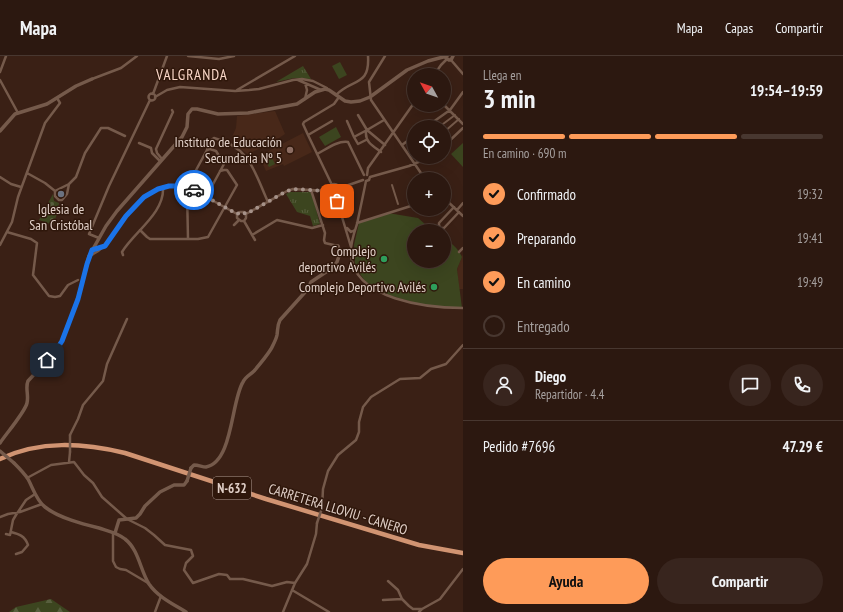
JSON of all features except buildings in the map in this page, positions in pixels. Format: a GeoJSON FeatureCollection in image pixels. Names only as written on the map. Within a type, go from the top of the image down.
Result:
{"type":"FeatureCollection","features":[{"type":"Feature","properties":{"kind":"highway","name":"CARRETERA LLOVIU - CANERO"},"geometry":{"type":"LineString","coordinates":[[0,459],[30,448],[51,445],[88,446],[106,449],[125,453],[419,545],[463,553]]}},
{"type":"Feature","properties":{"kind":"street"},"geometry":{"type":"LineString","coordinates":[[0,72],[6,56]]}},
{"type":"Feature","properties":{"kind":"street"},"geometry":{"type":"LineString","coordinates":[[0,132],[13,116],[18,113],[41,106],[72,88],[120,68],[136,56]]}},
{"type":"Feature","properties":{"kind":"street"},"geometry":{"type":"LineString","coordinates":[[163,56],[166,60]]}},
{"type":"Feature","properties":{"kind":"street"},"geometry":{"type":"LineString","coordinates":[[150,100],[154,101],[154,95],[167,56]]}},
{"type":"Feature","properties":{"kind":"street"},"geometry":{"type":"LineString","coordinates":[[188,56],[219,59],[234,56]]}},
{"type":"Feature","properties":{"kind":"street"},"geometry":{"type":"LineString","coordinates":[[235,91],[295,56]]}},
{"type":"Feature","properties":{"kind":"street"},"geometry":{"type":"LineString","coordinates":[[332,185],[303,124],[334,104],[338,96],[366,74],[369,65],[368,56]]}},
{"type":"Feature","properties":{"kind":"street"},"geometry":{"type":"LineString","coordinates":[[385,56],[369,82],[370,97],[407,152]]}},
{"type":"Feature","properties":{"kind":"street"},"geometry":{"type":"LineString","coordinates":[[99,238],[89,234],[109,186],[150,100],[149,97],[180,87],[235,91],[249,90],[298,80],[313,81],[323,85],[338,96],[351,102],[360,101],[370,97],[408,70],[428,61],[448,57]]}},
{"type":"Feature","properties":{"kind":"street"},"geometry":{"type":"LineString","coordinates":[[448,57],[463,74]]}},
{"type":"Feature","properties":{"kind":"street"},"geometry":{"type":"LineString","coordinates":[[439,68],[448,57]]}},
{"type":"Feature","properties":{"kind":"street"},"geometry":{"type":"LineString","coordinates":[[0,80],[18,113]]}},
{"type":"Feature","properties":{"kind":"street"},"geometry":{"type":"LineString","coordinates":[[298,80],[322,90]]}},
{"type":"Feature","properties":{"kind":"street"},"geometry":{"type":"LineString","coordinates":[[304,82],[307,90],[305,99]]}},
{"type":"Feature","properties":{"kind":"street"},"geometry":{"type":"LineString","coordinates":[[247,84],[249,90]]}},
{"type":"Feature","properties":{"kind":"street"},"geometry":{"type":"LineString","coordinates":[[0,443],[26,406],[26,385],[28,381],[55,352],[62,341],[78,299],[89,256],[96,243],[111,218],[185,131],[187,127],[188,114],[192,109],[218,114],[248,113],[296,104],[315,92],[329,90]]}},
{"type":"Feature","properties":{"kind":"street"},"geometry":{"type":"LineString","coordinates":[[451,109],[463,92]]}},
{"type":"Feature","properties":{"kind":"street"},"geometry":{"type":"LineString","coordinates":[[0,245],[12,222],[22,187],[45,122],[60,103],[57,98]]}},
{"type":"Feature","properties":{"kind":"street"},"geometry":{"type":"LineString","coordinates":[[161,160],[156,150],[173,112],[172,110]]}},
{"type":"Feature","properties":{"kind":"street"},"geometry":{"type":"LineString","coordinates":[[451,111],[463,124]]}},
{"type":"Feature","properties":{"kind":"street"},"geometry":{"type":"LineString","coordinates":[[332,185],[337,185],[340,188],[369,180],[367,176],[368,168],[381,152],[408,112]]}},
{"type":"Feature","properties":{"kind":"street"},"geometry":{"type":"LineString","coordinates":[[436,120],[447,112]]}},
{"type":"Feature","properties":{"kind":"street"},"geometry":{"type":"LineString","coordinates":[[358,115],[366,131],[366,140]]}},
{"type":"Feature","properties":{"kind":"street"},"geometry":{"type":"LineString","coordinates":[[449,120],[455,115]]}},
{"type":"Feature","properties":{"kind":"street"},"geometry":{"type":"LineString","coordinates":[[354,137],[384,120]]}},
{"type":"Feature","properties":{"kind":"street"},"geometry":{"type":"LineString","coordinates":[[451,126],[459,120]]}},
{"type":"Feature","properties":{"kind":"street"},"geometry":{"type":"LineString","coordinates":[[308,135],[332,121]]}},
{"type":"Feature","properties":{"kind":"street"},"geometry":{"type":"LineString","coordinates":[[347,121],[358,144],[366,140]]}},
{"type":"Feature","properties":{"kind":"street"},"geometry":{"type":"LineString","coordinates":[[55,191],[69,184],[76,176],[85,153],[101,128],[108,128],[124,136]]}},
{"type":"Feature","properties":{"kind":"street"},"geometry":{"type":"LineString","coordinates":[[451,139],[463,128]]}},
{"type":"Feature","properties":{"kind":"street"},"geometry":{"type":"LineString","coordinates":[[366,131],[385,145]]}},
{"type":"Feature","properties":{"kind":"street"},"geometry":{"type":"LineString","coordinates":[[268,202],[244,154],[227,141],[214,138],[210,141],[207,150],[189,183],[191,185],[190,188],[237,214],[242,212],[246,214],[293,189],[328,191],[330,195],[336,196]]}},
{"type":"Feature","properties":{"kind":"street"},"geometry":{"type":"LineString","coordinates":[[366,140],[381,152]]}},
{"type":"Feature","properties":{"kind":"street"},"geometry":{"type":"LineString","coordinates":[[402,145],[407,141]]}},
{"type":"Feature","properties":{"kind":"street"},"geometry":{"type":"LineString","coordinates":[[317,154],[340,142],[348,142],[361,171],[367,176]]}},
{"type":"Feature","properties":{"kind":"street"},"geometry":{"type":"LineString","coordinates":[[140,143],[151,148],[152,154],[161,160]]}},
{"type":"Feature","properties":{"kind":"street"},"geometry":{"type":"LineString","coordinates":[[206,197],[224,164],[223,160],[216,151],[210,149],[207,150]]}},
{"type":"Feature","properties":{"kind":"street"},"geometry":{"type":"LineString","coordinates":[[367,176],[410,164]]}},
{"type":"Feature","properties":{"kind":"street"},"geometry":{"type":"LineString","coordinates":[[140,230],[150,239],[188,239],[208,237],[237,185],[228,170],[220,172]]}},
{"type":"Feature","properties":{"kind":"street"},"geometry":{"type":"LineString","coordinates":[[27,173],[45,183],[55,191],[55,196],[58,200],[62,200],[67,194],[69,184]]}},
{"type":"Feature","properties":{"kind":"street"},"geometry":{"type":"LineString","coordinates":[[367,176],[351,247],[351,255],[355,267],[363,280],[382,293],[415,304],[430,307],[463,308]]}},
{"type":"Feature","properties":{"kind":"street"},"geometry":{"type":"LineString","coordinates":[[0,177],[11,184],[22,187]]}},
{"type":"Feature","properties":{"kind":"street"},"geometry":{"type":"LineString","coordinates":[[89,256],[105,246],[126,216],[144,197],[152,191],[163,187],[183,186],[185,183],[189,183]]}},
{"type":"Feature","properties":{"kind":"street"},"geometry":{"type":"LineString","coordinates":[[328,191],[332,185]]}},
{"type":"Feature","properties":{"kind":"street"},"geometry":{"type":"LineString","coordinates":[[392,185],[398,204]]}},
{"type":"Feature","properties":{"kind":"street"},"geometry":{"type":"LineString","coordinates":[[183,186],[184,189],[187,190],[188,239]]}},
{"type":"Feature","properties":{"kind":"street"},"geometry":{"type":"LineString","coordinates":[[123,250],[131,238],[150,219],[162,201],[164,195],[163,187]]}},
{"type":"Feature","properties":{"kind":"street"},"geometry":{"type":"LineString","coordinates":[[336,196],[340,193],[340,188]]}},
{"type":"Feature","properties":{"kind":"street"},"geometry":{"type":"LineString","coordinates":[[186,612],[161,596],[148,583],[126,570],[116,567],[113,561],[114,533],[119,520],[136,518],[150,501],[168,487],[174,485],[184,485],[187,481],[191,468],[194,465],[206,467],[212,465],[221,455],[226,444],[242,382],[257,367],[270,350],[275,342],[280,320],[307,290],[310,282],[332,268],[337,262],[340,253],[338,246],[325,243],[325,233],[312,190]]}},
{"type":"Feature","properties":{"kind":"street"},"geometry":{"type":"LineString","coordinates":[[336,196],[351,247]]}},
{"type":"Feature","properties":{"kind":"street"},"geometry":{"type":"LineString","coordinates":[[454,207],[439,223],[440,228],[444,228],[463,203]]}},
{"type":"Feature","properties":{"kind":"street"},"geometry":{"type":"LineString","coordinates":[[451,204],[463,216]]}},
{"type":"Feature","properties":{"kind":"street"},"geometry":{"type":"LineString","coordinates":[[357,223],[407,207]]}},
{"type":"Feature","properties":{"kind":"street"},"geometry":{"type":"LineString","coordinates":[[234,225],[238,220],[237,214]]}},
{"type":"Feature","properties":{"kind":"street"},"geometry":{"type":"LineString","coordinates":[[244,221],[246,214]]}},
{"type":"Feature","properties":{"kind":"street"},"geometry":{"type":"LineString","coordinates":[[238,220],[244,221]]}},
{"type":"Feature","properties":{"kind":"street"},"geometry":{"type":"LineString","coordinates":[[252,235],[277,220],[312,228],[323,225]]}},
{"type":"Feature","properties":{"kind":"street"},"geometry":{"type":"LineString","coordinates":[[244,221],[255,240]]}},
{"type":"Feature","properties":{"kind":"street"},"geometry":{"type":"LineString","coordinates":[[346,227],[351,232],[355,229]]}},
{"type":"Feature","properties":{"kind":"street"},"geometry":{"type":"LineString","coordinates":[[7,232],[31,239],[37,243],[33,275],[49,296],[60,296],[68,285],[78,280]]}},
{"type":"Feature","properties":{"kind":"street"},"geometry":{"type":"LineString","coordinates":[[96,243],[98,251]]}},
{"type":"Feature","properties":{"kind":"street"},"geometry":{"type":"LineString","coordinates":[[459,252],[463,248]]}},
{"type":"Feature","properties":{"kind":"street"},"geometry":{"type":"LineString","coordinates":[[92,250],[98,251]]}},
{"type":"Feature","properties":{"kind":"street"},"geometry":{"type":"LineString","coordinates":[[69,462],[70,435],[83,405],[103,381],[107,364],[126,319]]}},
{"type":"Feature","properties":{"kind":"street"},"geometry":{"type":"LineString","coordinates":[[283,612],[295,583],[307,564],[316,534],[317,522],[322,508],[323,489],[328,471],[338,455],[356,440],[359,432],[359,422],[363,407],[371,397],[400,379],[420,378],[431,369],[446,364],[463,345]]}},
{"type":"Feature","properties":{"kind":"street"},"geometry":{"type":"LineString","coordinates":[[0,451],[14,463],[27,478],[42,504],[62,516],[114,533],[125,539],[135,552],[148,583]]}},
{"type":"Feature","properties":{"kind":"street"},"geometry":{"type":"LineString","coordinates":[[27,478],[51,465],[74,462],[84,475],[93,483],[102,496],[127,519],[144,528],[165,545],[191,550],[193,556],[186,563],[184,570],[193,583],[219,574],[227,575],[230,579],[243,579],[272,586],[287,582],[295,583]]}},
{"type":"Feature","properties":{"kind":"street"},"geometry":{"type":"LineString","coordinates":[[11,532],[13,520],[26,500],[35,494]]}},
{"type":"Feature","properties":{"kind":"street"},"geometry":{"type":"LineString","coordinates":[[0,517],[18,513],[42,504]]}},
{"type":"Feature","properties":{"kind":"street"},"geometry":{"type":"LineString","coordinates":[[6,534],[10,534],[11,532],[20,534],[26,541],[28,545],[22,552],[16,554]]}},
{"type":"Feature","properties":{"kind":"street"},"geometry":{"type":"LineString","coordinates":[[388,581],[398,590],[408,606],[413,609],[422,608],[440,599],[463,569]]}},
{"type":"Feature","properties":{"kind":"street"},"geometry":{"type":"LineString","coordinates":[[292,590],[329,612]]}},
{"type":"Feature","properties":{"kind":"street"},"geometry":{"type":"LineString","coordinates":[[155,612],[161,596]]}},
{"type":"Feature","properties":{"kind":"street"},"geometry":{"type":"LineString","coordinates":[[383,600],[402,598]]}},
{"type":"Feature","properties":{"kind":"street"},"geometry":{"type":"LineString","coordinates":[[419,612],[422,608]]}},
{"type":"Feature","properties":{"kind":"shaded area"},"geometry":{"type":"Polygon","coordinates":[[[275,111],[285,134],[270,144],[248,154],[233,143],[232,137],[236,128],[237,116],[275,111]]]}},
{"type":"Feature","properties":{"kind":"shaded area","name":"Instituto de Educación Secundaria Nº 5"},"geometry":{"type":"Polygon","coordinates":[[[303,133],[312,152],[284,166],[283,164],[266,171],[259,156],[303,133]]]}},
{"type":"Feature","properties":{"kind":"shaded area"},"geometry":{"type":"Polygon","coordinates":[[[463,254],[463,289],[459,289],[457,269],[463,254]]]}},
{"type":"Feature","properties":{"kind":"green space"},"geometry":{"type":"Polygon","coordinates":[[[340,62],[347,75],[339,79],[332,66],[340,62]]]}},
{"type":"Feature","properties":{"kind":"green space"},"geometry":{"type":"Polygon","coordinates":[[[303,66],[311,79],[294,78],[276,82],[303,66]]]}},
{"type":"Feature","properties":{"kind":"green space"},"geometry":{"type":"Polygon","coordinates":[[[336,127],[341,137],[325,146],[319,137],[336,127]]]}},
{"type":"Feature","properties":{"kind":"green space"},"geometry":{"type":"Polygon","coordinates":[[[463,143],[463,167],[451,154],[463,143]]]}},
{"type":"Feature","properties":{"kind":"green space"},"geometry":{"type":"Polygon","coordinates":[[[269,152],[275,164],[269,167],[262,155],[269,152]]]}},
{"type":"Feature","properties":{"kind":"green space"},"geometry":{"type":"Polygon","coordinates":[[[290,192],[310,192],[312,194],[320,224],[313,226],[310,216],[297,212],[286,194],[290,192]]]}},
{"type":"Feature","properties":{"kind":"green space"},"geometry":{"type":"Polygon","coordinates":[[[53,194],[54,201],[59,203],[53,225],[39,220],[53,194]]]}},
{"type":"Feature","properties":{"kind":"green space","name":"Complejo deportivo Avilés"},"geometry":{"type":"Polygon","coordinates":[[[388,213],[418,218],[425,224],[407,224],[407,268],[451,268],[452,244],[462,257],[457,269],[462,308],[429,307],[382,293],[368,285],[355,267],[354,245],[359,223],[388,213]]]}},
{"type":"Feature","properties":{"kind":"green space"},"geometry":{"type":"Polygon","coordinates":[[[51,599],[70,612],[9,612],[16,607],[51,599]]]}},
{"type":"Feature","properties":{"kind":"way so far"},"geometry":{"type":"LineString","coordinates":[[194,190],[237,214],[244,212],[246,214],[286,191],[293,189],[328,191],[330,195],[334,197],[336,196],[337,201]]}},
{"type":"Feature","properties":{"kind":"place","name":"Instituto de Educación Secundaria Nº 5"},"geometry":{"type":"Point","coordinates":[290,150]}},
{"type":"Feature","properties":{"kind":"place","name":"Iglesia de San Cristóbal"},"geometry":{"type":"Point","coordinates":[61,194]}},
{"type":"Feature","properties":{"kind":"place","name":"Complejo deportivo Avilés"},"geometry":{"type":"Point","coordinates":[384,259]}},
{"type":"Feature","properties":{"kind":"place","name":"Complejo Deportivo Avilés"},"geometry":{"type":"Point","coordinates":[434,287]}},
{"type":"Feature","properties":{"kind":"district","name":"VALGRANDA"},"geometry":{"type":"Point","coordinates":[192,75]}},
{"type":"Feature","properties":{"kind":"route"},"geometry":{"type":"LineString","coordinates":[[47,360],[55,352],[62,341],[78,299],[89,256],[92,250],[105,246],[137,204],[152,191],[169,186],[183,186],[185,190],[189,190],[190,188],[194,190]]}}]}
